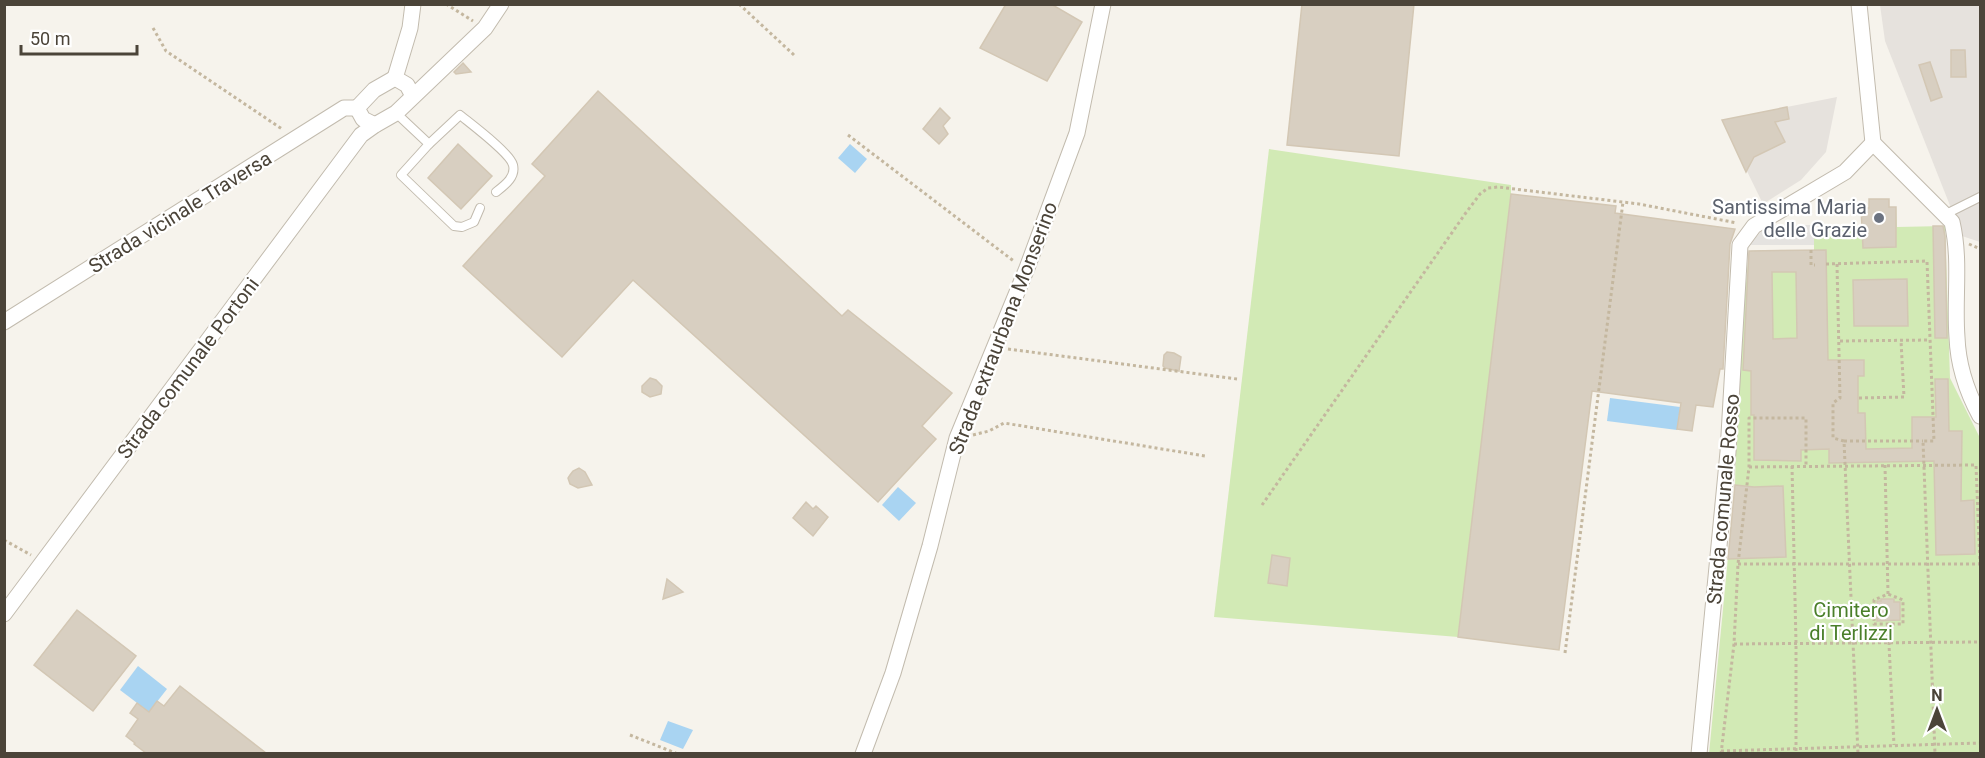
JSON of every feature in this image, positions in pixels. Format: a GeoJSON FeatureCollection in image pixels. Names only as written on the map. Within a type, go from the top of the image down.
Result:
{"type":"FeatureCollection","features":[{"type":"Feature","properties":{"kind":"street"},"geometry":{"type":"LineString","coordinates":[[375,125],[363,119],[357,108],[374,90],[395,78],[410,28],[413,4]]}},
{"type":"Feature","properties":{"kind":"street","name":"Strada comunale Portoni"},"geometry":{"type":"LineString","coordinates":[[4,614],[361,135],[396,113],[484,28],[501,4]]}},
{"type":"Feature","properties":{"kind":"street","name":"Strada extraurbana Monserino"},"geometry":{"type":"LineString","coordinates":[[863,753],[893,673],[930,546],[957,438],[1027,268],[1077,133],[1103,4]]}},
{"type":"Feature","properties":{"kind":"street"},"geometry":{"type":"LineString","coordinates":[[1859,4],[1873,143],[1952,222],[1956,239],[1957,338],[1962,375],[1980,416]]}},
{"type":"Feature","properties":{"kind":"street"},"geometry":{"type":"LineString","coordinates":[[395,78],[407,85],[412,96]]}},
{"type":"Feature","properties":{"kind":"street","name":"Strada vicinale Traversa"},"geometry":{"type":"LineString","coordinates":[[4,322],[344,108],[357,108]]}},
{"type":"Feature","properties":{"kind":"street"},"geometry":{"type":"LineString","coordinates":[[1754,226],[1845,172],[1873,143]]}},
{"type":"Feature","properties":{"kind":"street","name":"Strada comunale Rosso"},"geometry":{"type":"LineString","coordinates":[[1699,753],[1728,452],[1740,244],[1754,226]]}},
{"type":"Feature","properties":{"kind":"lane"},"geometry":{"type":"LineString","coordinates":[[396,113],[429,144]]}},
{"type":"Feature","properties":{"kind":"lane"},"geometry":{"type":"LineString","coordinates":[[480,208],[474,222],[462,227],[454,226],[401,175],[460,115],[507,156],[513,165],[513,174],[509,181],[496,192]]}},
{"type":"Feature","properties":{"kind":"lane"},"geometry":{"type":"LineString","coordinates":[[1946,214],[1980,197]]}},
{"type":"Feature","properties":{"kind":"path"},"geometry":{"type":"LineString","coordinates":[[446,4],[484,28]]}},
{"type":"Feature","properties":{"kind":"path"},"geometry":{"type":"LineString","coordinates":[[740,4],[794,55]]}},
{"type":"Feature","properties":{"kind":"path"},"geometry":{"type":"LineString","coordinates":[[153,28],[166,51],[295,139]]}},
{"type":"Feature","properties":{"kind":"path"},"geometry":{"type":"LineString","coordinates":[[848,135],[1009,259],[1027,268]]}},
{"type":"Feature","properties":{"kind":"path"},"geometry":{"type":"LineString","coordinates":[[1262,505],[1480,194],[1488,188],[1498,187],[1623,202],[1754,226]]}},
{"type":"Feature","properties":{"kind":"path"},"geometry":{"type":"LineString","coordinates":[[1565,653],[1623,202]]}},
{"type":"Feature","properties":{"kind":"path"},"geometry":{"type":"LineString","coordinates":[[1811,250],[1811,265],[1815,265]]}},
{"type":"Feature","properties":{"kind":"path"},"geometry":{"type":"LineString","coordinates":[[1826,264],[1927,261],[1934,441],[1844,441],[1833,438],[1833,403],[1842,398],[1837,264]]}},
{"type":"Feature","properties":{"kind":"path"},"geometry":{"type":"LineString","coordinates":[[1858,398],[1904,397],[1901,340]]}},
{"type":"Feature","properties":{"kind":"path"},"geometry":{"type":"LineString","coordinates":[[1840,341],[1930,340]]}},
{"type":"Feature","properties":{"kind":"path"},"geometry":{"type":"LineString","coordinates":[[994,348],[1237,379]]}},
{"type":"Feature","properties":{"kind":"path"},"geometry":{"type":"LineString","coordinates":[[1806,465],[1806,418],[1749,418],[1749,467],[1738,564],[1734,644],[1721,752],[1980,743]]}},
{"type":"Feature","properties":{"kind":"path"},"geometry":{"type":"LineString","coordinates":[[957,438],[989,431],[1004,423],[1205,456]]}},
{"type":"Feature","properties":{"kind":"path"},"geometry":{"type":"LineString","coordinates":[[1844,441],[1858,753]]}},
{"type":"Feature","properties":{"kind":"path"},"geometry":{"type":"LineString","coordinates":[[1923,441],[1935,753]]}},
{"type":"Feature","properties":{"kind":"path"},"geometry":{"type":"LineString","coordinates":[[1885,465],[1888,594]]}},
{"type":"Feature","properties":{"kind":"path"},"geometry":{"type":"LineString","coordinates":[[1738,564],[1980,564],[1976,465],[1749,467]]}},
{"type":"Feature","properties":{"kind":"path"},"geometry":{"type":"LineString","coordinates":[[1792,466],[1796,751]]}},
{"type":"Feature","properties":{"kind":"path"},"geometry":{"type":"LineString","coordinates":[[4,540],[43,562]]}},
{"type":"Feature","properties":{"kind":"path"},"geometry":{"type":"LineString","coordinates":[[1888,594],[1903,600],[1903,624],[1874,624],[1874,600],[1888,594]]}},
{"type":"Feature","properties":{"kind":"path"},"geometry":{"type":"LineString","coordinates":[[1888,624],[1894,746]]}},
{"type":"Feature","properties":{"kind":"path"},"geometry":{"type":"LineString","coordinates":[[1734,644],[1980,642]]}},
{"type":"Feature","properties":{"kind":"path"},"geometry":{"type":"LineString","coordinates":[[630,735],[678,753]]}},
{"type":"Feature","properties":{"kind":"shaded area"},"geometry":{"type":"Polygon","coordinates":[[[1880,5],[1980,5],[1980,242],[1962,236],[1885,41],[1880,5]]]}},
{"type":"Feature","properties":{"kind":"shaded area"},"geometry":{"type":"Polygon","coordinates":[[[1837,97],[1826,152],[1801,180],[1763,204],[1722,120],[1837,97]]]}},
{"type":"Feature","properties":{"kind":"shaded area"},"geometry":{"type":"Polygon","coordinates":[[[1767,225],[1814,225],[1814,245],[1749,245],[1767,225]]]}},
{"type":"Feature","properties":{"kind":"green space"},"geometry":{"type":"Polygon","coordinates":[[[1269,149],[1511,185],[1458,637],[1214,617],[1269,149]]]}},
{"type":"Feature","properties":{"kind":"green space","name":"Cimitero di Terlizzi"},"geometry":{"type":"Polygon","coordinates":[[[1889,199],[1889,207],[1896,207],[1897,227],[1945,226],[1950,378],[1980,438],[1980,753],[1709,754],[1735,485],[1738,370],[1749,251],[1814,250],[1814,228],[1861,227],[1861,208],[1869,208],[1869,200],[1889,199]]]}},
{"type":"Feature","properties":{"kind":"water"},"geometry":{"type":"Polygon","coordinates":[[[850,144],[867,159],[855,173],[838,158],[850,144]]]}},
{"type":"Feature","properties":{"kind":"water"},"geometry":{"type":"Polygon","coordinates":[[[1610,398],[1680,407],[1677,430],[1607,421],[1610,398]]]}},
{"type":"Feature","properties":{"kind":"water"},"geometry":{"type":"Polygon","coordinates":[[[898,487],[916,503],[899,521],[882,505],[898,487]]]}},
{"type":"Feature","properties":{"kind":"water"},"geometry":{"type":"Polygon","coordinates":[[[138,666],[167,689],[149,712],[120,690],[138,666]]]}},
{"type":"Feature","properties":{"kind":"water"},"geometry":{"type":"Polygon","coordinates":[[[668,721],[693,730],[683,749],[660,740],[668,721]]]}},
{"type":"Feature","properties":{"kind":"building"},"geometry":{"type":"Polygon","coordinates":[[[1006,4],[1051,4],[1082,22],[1047,81],[980,48],[1006,4]]]}},
{"type":"Feature","properties":{"kind":"building"},"geometry":{"type":"Polygon","coordinates":[[[1302,4],[1414,4],[1399,156],[1287,145],[1302,4]]]}},
{"type":"Feature","properties":{"kind":"building"},"geometry":{"type":"Polygon","coordinates":[[[1951,50],[1965,50],[1966,77],[1951,77],[1951,50]]]}},
{"type":"Feature","properties":{"kind":"building"},"geometry":{"type":"Polygon","coordinates":[[[1930,62],[1942,97],[1931,101],[1919,65],[1930,62]]]}},
{"type":"Feature","properties":{"kind":"building"},"geometry":{"type":"Polygon","coordinates":[[[463,63],[471,72],[456,74],[454,72],[463,63]]]}},
{"type":"Feature","properties":{"kind":"building"},"geometry":{"type":"Polygon","coordinates":[[[598,91],[842,316],[848,310],[952,393],[922,426],[936,439],[878,502],[633,280],[562,357],[463,266],[545,176],[532,164],[598,91]]]}},
{"type":"Feature","properties":{"kind":"building"},"geometry":{"type":"Polygon","coordinates":[[[1787,107],[1789,119],[1775,122],[1785,142],[1754,157],[1746,172],[1722,120],[1787,107]]]}},
{"type":"Feature","properties":{"kind":"building"},"geometry":{"type":"Polygon","coordinates":[[[940,108],[950,118],[943,126],[948,134],[939,144],[923,129],[940,108]]]}},
{"type":"Feature","properties":{"kind":"building"},"geometry":{"type":"Polygon","coordinates":[[[458,144],[492,176],[461,209],[428,178],[458,144]]]}},
{"type":"Feature","properties":{"kind":"building"},"geometry":{"type":"Polygon","coordinates":[[[1511,194],[1616,206],[1615,213],[1735,229],[1730,244],[1723,369],[1720,369],[1713,407],[1696,405],[1692,431],[1677,429],[1681,403],[1592,391],[1559,650],[1458,637],[1511,194]]]}},
{"type":"Feature","properties":{"kind":"building","name":"Santissima Maria delle Grazie"},"geometry":{"type":"Polygon","coordinates":[[[1869,199],[1889,199],[1889,207],[1896,207],[1896,247],[1863,248],[1861,208],[1869,208],[1869,199]]]}},
{"type":"Feature","properties":{"kind":"building"},"geometry":{"type":"Polygon","coordinates":[[[1933,226],[1943,226],[1945,236],[1947,338],[1935,338],[1933,226]]]}},
{"type":"Feature","properties":{"kind":"building"},"geometry":{"type":"Polygon","coordinates":[[[1826,250],[1828,360],[1864,360],[1864,376],[1858,376],[1858,413],[1865,413],[1866,449],[1912,448],[1912,417],[1936,417],[1935,379],[1948,379],[1949,431],[1962,431],[1961,501],[1974,500],[1975,554],[1936,555],[1934,461],[1829,463],[1829,449],[1801,450],[1801,461],[1754,460],[1751,371],[1743,370],[1749,251],[1826,250]],[[1772,272],[1773,339],[1797,338],[1796,272],[1772,272]]]}},
{"type":"Feature","properties":{"kind":"building"},"geometry":{"type":"Polygon","coordinates":[[[1907,279],[1908,326],[1854,326],[1853,280],[1907,279]]]}},
{"type":"Feature","properties":{"kind":"building"},"geometry":{"type":"Polygon","coordinates":[[[1167,352],[1181,357],[1179,371],[1163,366],[1164,355],[1167,352]]]}},
{"type":"Feature","properties":{"kind":"building"},"geometry":{"type":"Polygon","coordinates":[[[650,378],[662,386],[661,394],[650,397],[642,392],[642,386],[650,378]]]}},
{"type":"Feature","properties":{"kind":"building"},"geometry":{"type":"Polygon","coordinates":[[[579,468],[585,472],[592,485],[578,488],[570,484],[568,478],[573,471],[579,468]]]}},
{"type":"Feature","properties":{"kind":"building"},"geometry":{"type":"Polygon","coordinates":[[[1735,485],[1783,486],[1786,557],[1728,559],[1735,485]]]}},
{"type":"Feature","properties":{"kind":"building"},"geometry":{"type":"Polygon","coordinates":[[[806,502],[813,509],[816,506],[828,517],[813,536],[793,518],[806,502]]]}},
{"type":"Feature","properties":{"kind":"building"},"geometry":{"type":"Polygon","coordinates":[[[1272,555],[1290,558],[1287,586],[1268,583],[1272,555]]]}},
{"type":"Feature","properties":{"kind":"building"},"geometry":{"type":"Polygon","coordinates":[[[667,579],[683,592],[663,599],[667,579]]]}},
{"type":"Feature","properties":{"kind":"building"},"geometry":{"type":"Polygon","coordinates":[[[1894,599],[1894,602],[1900,602],[1900,620],[1877,621],[1877,601],[1894,599]]]}},
{"type":"Feature","properties":{"kind":"building"},"geometry":{"type":"Polygon","coordinates":[[[77,610],[136,656],[93,711],[34,665],[77,610]]]}},
{"type":"Feature","properties":{"kind":"building"},"geometry":{"type":"Polygon","coordinates":[[[180,686],[266,753],[146,753],[134,744],[126,736],[138,719],[130,713],[137,703],[149,712],[157,701],[164,706],[180,686]]]}},
{"type":"Feature","properties":{"kind":"place","name":"Santissima Maria delle Grazie"},"geometry":{"type":"Point","coordinates":[1879,218]}}]}
